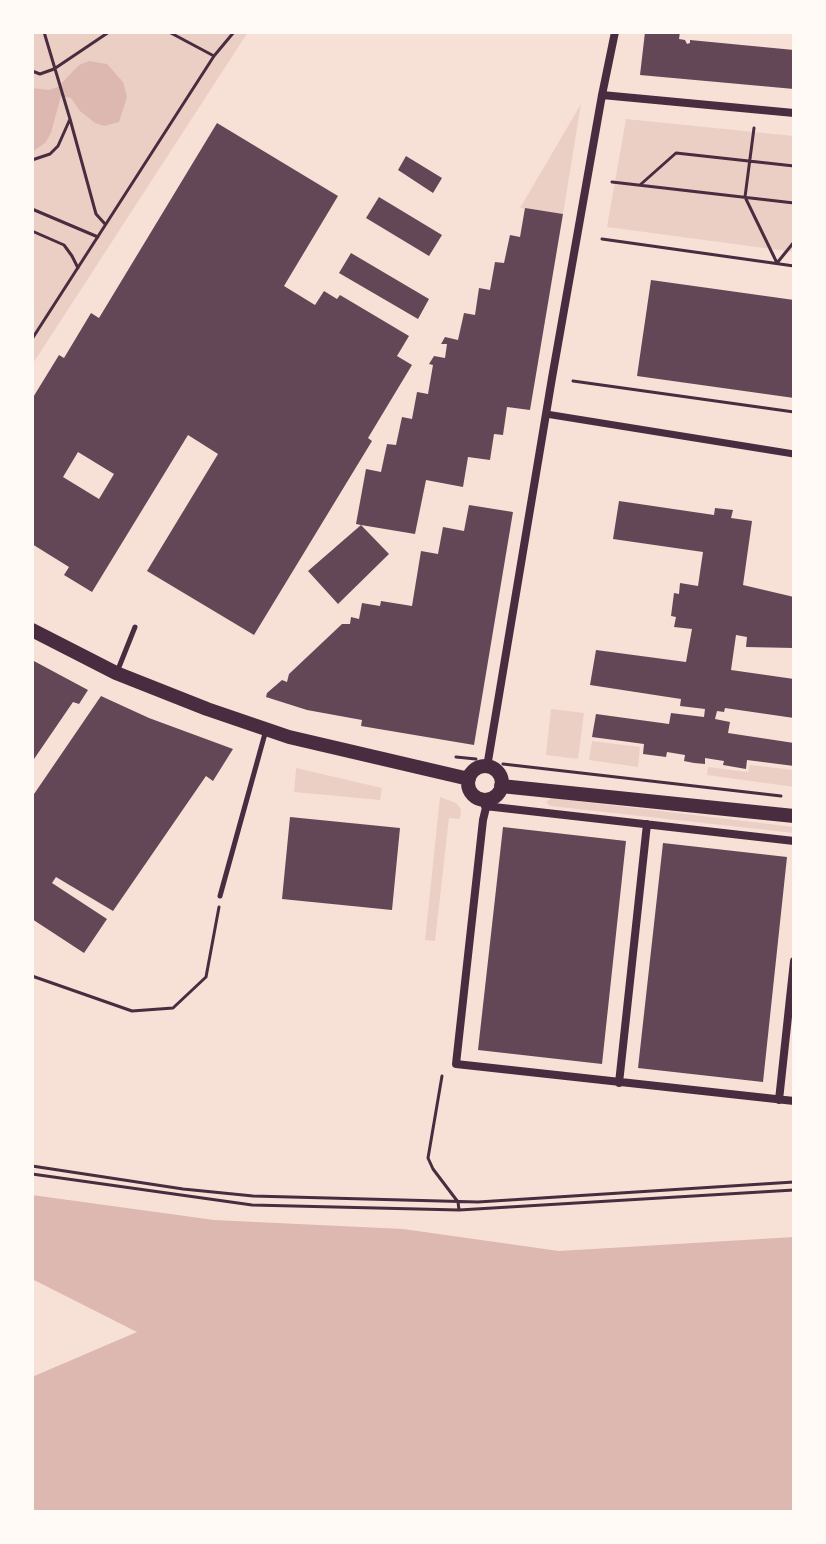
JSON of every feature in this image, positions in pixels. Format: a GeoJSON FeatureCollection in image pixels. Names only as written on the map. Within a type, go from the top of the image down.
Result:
{"type":"FeatureCollection","features":[{"type":"Feature","properties":{"kind":"main road"},"geometry":{"type":"LineString","coordinates":[[32,630],[116,673],[266,729],[469,779]]}},
{"type":"Feature","properties":{"kind":"main road"},"geometry":{"type":"LineString","coordinates":[[487,763],[497,771],[501,786],[497,795],[486,803],[472,793],[469,779],[487,763]]}},
{"type":"Feature","properties":{"kind":"main road"},"geometry":{"type":"LineString","coordinates":[[501,786],[794,816]]}},
{"type":"Feature","properties":{"kind":"street"},"geometry":{"type":"LineString","coordinates":[[487,763],[615,32]]}},
{"type":"Feature","properties":{"kind":"street"},"geometry":{"type":"LineString","coordinates":[[602,95],[794,113]]}},
{"type":"Feature","properties":{"kind":"street"},"geometry":{"type":"LineString","coordinates":[[546,414],[794,454]]}},
{"type":"Feature","properties":{"kind":"street"},"geometry":{"type":"LineString","coordinates":[[794,841],[486,803],[456,1064],[794,1101]]}},
{"type":"Feature","properties":{"kind":"street"},"geometry":{"type":"LineString","coordinates":[[619,1083],[647,824]]}},
{"type":"Feature","properties":{"kind":"street"},"geometry":{"type":"LineString","coordinates":[[779,1100],[794,961]]}},
{"type":"Feature","properties":{"kind":"lane"},"geometry":{"type":"LineString","coordinates":[[116,673],[135,627]]}},
{"type":"Feature","properties":{"kind":"lane"},"geometry":{"type":"LineString","coordinates":[[220,896],[266,729]]}},
{"type":"Feature","properties":{"kind":"path"},"geometry":{"type":"LineString","coordinates":[[44,32],[96,214],[106,224]]}},
{"type":"Feature","properties":{"kind":"path"},"geometry":{"type":"LineString","coordinates":[[32,71],[40,74],[54,69],[109,32]]}},
{"type":"Feature","properties":{"kind":"path"},"geometry":{"type":"LineString","coordinates":[[169,32],[214,56]]}},
{"type":"Feature","properties":{"kind":"path"},"geometry":{"type":"LineString","coordinates":[[32,339],[214,56],[234,32]]}},
{"type":"Feature","properties":{"kind":"path"},"geometry":{"type":"LineString","coordinates":[[32,160],[50,154],[58,146],[70,119]]}},
{"type":"Feature","properties":{"kind":"path"},"geometry":{"type":"LineString","coordinates":[[754,128],[745,197],[777,263]]}},
{"type":"Feature","properties":{"kind":"path"},"geometry":{"type":"LineString","coordinates":[[640,185],[676,153],[794,166]]}},
{"type":"Feature","properties":{"kind":"path"},"geometry":{"type":"LineString","coordinates":[[612,182],[794,203]]}},
{"type":"Feature","properties":{"kind":"path"},"geometry":{"type":"LineString","coordinates":[[32,209],[98,237]]}},
{"type":"Feature","properties":{"kind":"path"},"geometry":{"type":"LineString","coordinates":[[32,231],[64,245],[78,268]]}},
{"type":"Feature","properties":{"kind":"path"},"geometry":{"type":"LineString","coordinates":[[602,239],[794,266]]}},
{"type":"Feature","properties":{"kind":"path"},"geometry":{"type":"LineString","coordinates":[[777,263],[794,242]]}},
{"type":"Feature","properties":{"kind":"path"},"geometry":{"type":"LineString","coordinates":[[573,381],[794,412]]}},
{"type":"Feature","properties":{"kind":"path"},"geometry":{"type":"LineString","coordinates":[[449,756],[794,798]]}},
{"type":"Feature","properties":{"kind":"path"},"geometry":{"type":"LineString","coordinates":[[32,976],[132,1011],[173,1008],[206,977],[220,896]]}},
{"type":"Feature","properties":{"kind":"path"},"geometry":{"type":"LineString","coordinates":[[442,1076],[428,1158],[458,1202],[459,1210]]}},
{"type":"Feature","properties":{"kind":"path"},"geometry":{"type":"LineString","coordinates":[[32,1166],[183,1189],[253,1196],[458,1202],[794,1182]]}},
{"type":"Feature","properties":{"kind":"path"},"geometry":{"type":"LineString","coordinates":[[32,1174],[252,1205],[459,1210],[794,1190]]}},
{"type":"Feature","properties":{"kind":"shaded area"},"geometry":{"type":"Polygon","coordinates":[[[32,32],[248,32],[32,365],[32,32]]]}},
{"type":"Feature","properties":{"kind":"shaded area"},"geometry":{"type":"Polygon","coordinates":[[[89,61],[107,64],[123,82],[127,97],[119,122],[104,126],[95,123],[80,111],[71,98],[61,96],[51,133],[45,143],[32,152],[32,88],[49,90],[58,87],[79,65],[89,61]]]}},
{"type":"Feature","properties":{"kind":"shaded area"},"geometry":{"type":"Polygon","coordinates":[[[581,104],[563,214],[520,208],[581,104]]]}},
{"type":"Feature","properties":{"kind":"shaded area"},"geometry":{"type":"Polygon","coordinates":[[[626,119],[794,136],[794,252],[607,227],[626,119]]]}},
{"type":"Feature","properties":{"kind":"shaded area"},"geometry":{"type":"Polygon","coordinates":[[[551,709],[584,713],[578,759],[546,755],[551,709]]]}},
{"type":"Feature","properties":{"kind":"shaded area"},"geometry":{"type":"Polygon","coordinates":[[[592,741],[640,747],[638,767],[589,760],[592,741]]]}},
{"type":"Feature","properties":{"kind":"shaded area"},"geometry":{"type":"Polygon","coordinates":[[[750,765],[794,770],[794,787],[707,775],[708,767],[748,772],[750,765]]]}},
{"type":"Feature","properties":{"kind":"shaded area"},"geometry":{"type":"Polygon","coordinates":[[[296,768],[382,788],[380,800],[294,792],[296,768]]]}},
{"type":"Feature","properties":{"kind":"shaded area"},"geometry":{"type":"Polygon","coordinates":[[[440,797],[456,803],[461,809],[460,819],[449,818],[435,941],[425,940],[440,797]]]}},
{"type":"Feature","properties":{"kind":"shaded area"},"geometry":{"type":"Polygon","coordinates":[[[552,798],[794,827],[794,833],[550,806],[546,802],[552,798]]]}},
{"type":"Feature","properties":{"kind":"shaded area"},"geometry":{"type":"Polygon","coordinates":[[[32,1195],[214,1220],[403,1229],[559,1251],[794,1237],[794,1512],[32,1512],[32,1377],[137,1332],[32,1279],[32,1195]]]}},
{"type":"Feature","properties":{"kind":"building"},"geometry":{"type":"Polygon","coordinates":[[[645,32],[680,32],[679,39],[687,44],[690,40],[794,50],[794,89],[640,75],[645,32]]]}},
{"type":"Feature","properties":{"kind":"building"},"geometry":{"type":"Polygon","coordinates":[[[217,123],[338,196],[284,286],[315,305],[324,291],[337,299],[340,295],[409,336],[397,356],[412,365],[368,438],[372,441],[254,635],[147,571],[218,454],[188,435],[92,592],[64,575],[69,567],[32,544],[32,399],[59,355],[64,358],[91,313],[99,318],[217,123]],[[78,452],[63,477],[99,499],[114,474],[78,452]]]}},
{"type":"Feature","properties":{"kind":"building"},"geometry":{"type":"Polygon","coordinates":[[[406,156],[442,178],[433,193],[398,170],[406,156]]]}},
{"type":"Feature","properties":{"kind":"building"},"geometry":{"type":"Polygon","coordinates":[[[379,197],[442,235],[429,256],[366,218],[379,197]]]}},
{"type":"Feature","properties":{"kind":"building"},"geometry":{"type":"Polygon","coordinates":[[[525,208],[563,214],[530,410],[507,407],[503,435],[494,434],[490,460],[468,457],[463,487],[426,480],[415,534],[356,524],[366,469],[381,472],[387,444],[396,445],[402,417],[412,419],[417,392],[428,394],[433,365],[429,364],[434,356],[445,358],[447,344],[441,344],[445,337],[458,340],[464,313],[475,315],[479,288],[490,290],[495,262],[504,263],[510,235],[520,237],[525,208]]]}},
{"type":"Feature","properties":{"kind":"building"},"geometry":{"type":"Polygon","coordinates":[[[351,253],[429,299],[418,319],[339,273],[351,253]]]}},
{"type":"Feature","properties":{"kind":"building"},"geometry":{"type":"Polygon","coordinates":[[[651,280],[794,300],[794,398],[637,376],[651,280]]]}},
{"type":"Feature","properties":{"kind":"building"},"geometry":{"type":"Polygon","coordinates":[[[619,501],[714,515],[715,508],[733,510],[731,518],[752,521],[743,585],[794,597],[794,648],[746,647],[747,637],[736,635],[731,670],[794,679],[794,718],[725,708],[724,712],[717,711],[715,719],[730,722],[728,733],[794,743],[794,766],[747,760],[746,769],[705,758],[705,764],[694,763],[684,761],[685,755],[667,752],[666,757],[643,754],[644,744],[592,737],[596,714],[669,724],[671,713],[704,717],[705,709],[680,706],[681,699],[590,685],[596,650],[686,662],[692,629],[674,627],[676,617],[671,616],[674,593],[679,594],[680,583],[698,586],[703,552],[613,539],[619,501]]]}},
{"type":"Feature","properties":{"kind":"building"},"geometry":{"type":"Polygon","coordinates":[[[469,505],[513,512],[474,745],[361,726],[362,720],[307,710],[266,697],[282,680],[287,682],[289,674],[342,624],[350,624],[351,617],[359,619],[362,603],[380,606],[381,601],[412,606],[421,551],[438,554],[443,527],[464,531],[469,505]]]}},
{"type":"Feature","properties":{"kind":"building"},"geometry":{"type":"Polygon","coordinates":[[[361,525],[389,554],[338,604],[308,571],[361,525]]]}},
{"type":"Feature","properties":{"kind":"building"},"geometry":{"type":"Polygon","coordinates":[[[32,660],[88,690],[79,704],[73,702],[32,762],[32,660]]]}},
{"type":"Feature","properties":{"kind":"building"},"geometry":{"type":"Polygon","coordinates":[[[101,696],[149,718],[233,749],[213,781],[206,776],[113,911],[56,877],[52,883],[107,919],[84,953],[32,919],[32,797],[101,696]]]}},
{"type":"Feature","properties":{"kind":"building"},"geometry":{"type":"Polygon","coordinates":[[[290,817],[400,828],[392,910],[282,899],[290,817]]]}},
{"type":"Feature","properties":{"kind":"building"},"geometry":{"type":"Polygon","coordinates":[[[503,827],[626,841],[602,1064],[478,1050],[503,827]]]}},
{"type":"Feature","properties":{"kind":"building"},"geometry":{"type":"Polygon","coordinates":[[[663,843],[787,857],[763,1082],[638,1068],[663,843]]]}}]}
